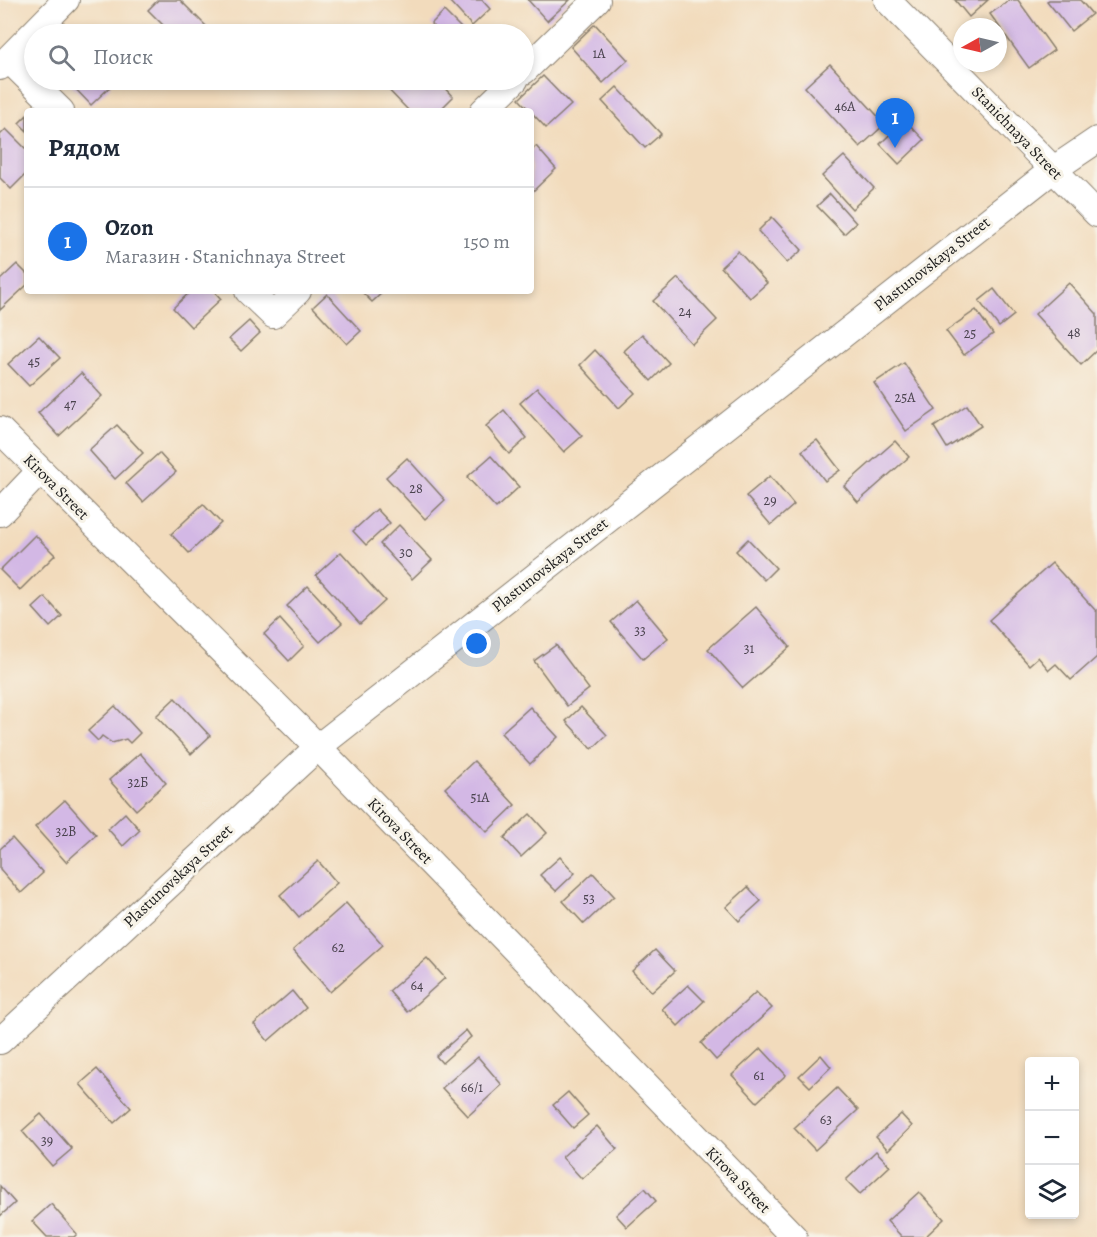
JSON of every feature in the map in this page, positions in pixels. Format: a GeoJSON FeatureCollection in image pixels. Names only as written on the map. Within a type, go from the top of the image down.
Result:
{"type":"FeatureCollection","features":[{"type":"Feature","properties":{"kind":"street"},"geometry":{"type":"LineString","coordinates":[[42,24],[66,0]]}},
{"type":"Feature","properties":{"kind":"street"},"geometry":{"type":"LineString","coordinates":[[534,61],[597,0]]}},
{"type":"Feature","properties":{"kind":"street","name":"Stanichnaya Street"},"geometry":{"type":"LineString","coordinates":[[887,0],[1097,214]]}},
{"type":"Feature","properties":{"kind":"street"},"geometry":{"type":"LineString","coordinates":[[24,43],[4,63],[24,80]]}},
{"type":"Feature","properties":{"kind":"street"},"geometry":{"type":"LineString","coordinates":[[36,90],[57,108]]}},
{"type":"Feature","properties":{"kind":"street"},"geometry":{"type":"LineString","coordinates":[[486,108],[505,90]]}},
{"type":"Feature","properties":{"kind":"street","name":"Plastunovskaya Street"},"geometry":{"type":"LineString","coordinates":[[0,1041],[318,747],[1054,169],[1097,140]]}},
{"type":"Feature","properties":{"kind":"street"},"geometry":{"type":"LineString","coordinates":[[251,294],[273,315],[295,294]]}},
{"type":"Feature","properties":{"kind":"street","name":"Kirova Street"},"geometry":{"type":"LineString","coordinates":[[0,430],[318,747],[794,1237]]}},
{"type":"Feature","properties":{"kind":"street"},"geometry":{"type":"LineString","coordinates":[[0,513],[40,471]]}},
{"type":"Feature","properties":{"kind":"building"},"geometry":{"type":"Polygon","coordinates":[[[158,0],[180,0],[204,24],[162,24],[148,10],[158,0]]]}},
{"type":"Feature","properties":{"kind":"building"},"geometry":{"type":"Polygon","coordinates":[[[452,0],[482,0],[490,9],[474,24],[470,24],[450,2],[452,0]]]}},
{"type":"Feature","properties":{"kind":"building"},"geometry":{"type":"Polygon","coordinates":[[[528,0],[570,0],[547,21],[528,0]]]}},
{"type":"Feature","properties":{"kind":"building"},"geometry":{"type":"Polygon","coordinates":[[[955,0],[988,0],[969,17],[955,0]]]}},
{"type":"Feature","properties":{"kind":"building"},"geometry":{"type":"Polygon","coordinates":[[[1010,0],[1018,0],[1054,50],[1029,68],[1007,38],[1007,18],[993,18],[990,14],[1010,0]]]}},
{"type":"Feature","properties":{"kind":"building"},"geometry":{"type":"Polygon","coordinates":[[[1080,0],[1092,14],[1071,31],[1047,1],[1080,0]]]}},
{"type":"Feature","properties":{"kind":"building"},"geometry":{"type":"Polygon","coordinates":[[[444,11],[457,24],[431,24],[444,11]]]}},
{"type":"Feature","properties":{"kind":"building"},"geometry":{"type":"Polygon","coordinates":[[[595,24],[628,60],[603,83],[571,47],[595,24]]]}},
{"type":"Feature","properties":{"kind":"building"},"geometry":{"type":"Polygon","coordinates":[[[830,64],[885,124],[860,147],[805,87],[830,64]]]}},
{"type":"Feature","properties":{"kind":"building"},"geometry":{"type":"Polygon","coordinates":[[[543,76],[571,105],[546,128],[534,115],[534,108],[527,108],[519,99],[528,90],[534,90],[534,85],[543,76]]]}},
{"type":"Feature","properties":{"kind":"building"},"geometry":{"type":"Polygon","coordinates":[[[617,87],[661,134],[645,148],[602,101],[617,87]]]}},
{"type":"Feature","properties":{"kind":"building"},"geometry":{"type":"Polygon","coordinates":[[[77,90],[107,90],[91,105],[77,90]]]}},
{"type":"Feature","properties":{"kind":"building"},"geometry":{"type":"Polygon","coordinates":[[[389,90],[446,90],[453,97],[442,108],[406,108],[389,90]]]}},
{"type":"Feature","properties":{"kind":"building"},"geometry":{"type":"Polygon","coordinates":[[[24,118],[24,128],[19,123],[24,118]]]}},
{"type":"Feature","properties":{"kind":"building"},"geometry":{"type":"Polygon","coordinates":[[[905,120],[924,140],[899,164],[880,144],[905,120]]]}},
{"type":"Feature","properties":{"kind":"building"},"geometry":{"type":"Polygon","coordinates":[[[6,129],[24,147],[24,176],[11,189],[0,178],[0,135],[6,129]]]}},
{"type":"Feature","properties":{"kind":"building"},"geometry":{"type":"Polygon","coordinates":[[[536,146],[556,169],[534,190],[534,148],[536,146]]]}},
{"type":"Feature","properties":{"kind":"building"},"geometry":{"type":"Polygon","coordinates":[[[844,156],[874,188],[852,209],[822,176],[844,156]]]}},
{"type":"Feature","properties":{"kind":"building"},"geometry":{"type":"Polygon","coordinates":[[[830,194],[856,223],[844,234],[817,206],[830,194]]]}},
{"type":"Feature","properties":{"kind":"building"},"geometry":{"type":"Polygon","coordinates":[[[772,217],[802,250],[787,263],[758,231],[772,217]]]}},
{"type":"Feature","properties":{"kind":"building"},"geometry":{"type":"Polygon","coordinates":[[[738,251],[767,283],[750,298],[721,267],[738,251]]]}},
{"type":"Feature","properties":{"kind":"building"},"geometry":{"type":"Polygon","coordinates":[[[17,264],[24,271],[24,288],[0,310],[0,280],[17,264]]]}},
{"type":"Feature","properties":{"kind":"building"},"geometry":{"type":"Polygon","coordinates":[[[678,278],[717,320],[692,344],[653,301],[678,278]]]}},
{"type":"Feature","properties":{"kind":"building"},"geometry":{"type":"Polygon","coordinates":[[[1069,283],[1097,314],[1097,350],[1081,365],[1035,314],[1069,283]]]}},
{"type":"Feature","properties":{"kind":"building"},"geometry":{"type":"Polygon","coordinates":[[[994,289],[1014,315],[999,327],[979,301],[994,289]]]}},
{"type":"Feature","properties":{"kind":"building"},"geometry":{"type":"Polygon","coordinates":[[[188,294],[217,294],[221,299],[191,327],[173,308],[188,294]]]}},
{"type":"Feature","properties":{"kind":"building"},"geometry":{"type":"Polygon","coordinates":[[[327,294],[361,331],[347,344],[313,307],[327,294]]]}},
{"type":"Feature","properties":{"kind":"building"},"geometry":{"type":"Polygon","coordinates":[[[364,294],[381,294],[372,302],[364,294]]]}},
{"type":"Feature","properties":{"kind":"building"},"geometry":{"type":"Polygon","coordinates":[[[976,310],[993,334],[964,355],[946,331],[976,310]]]}},
{"type":"Feature","properties":{"kind":"building"},"geometry":{"type":"Polygon","coordinates":[[[249,321],[260,333],[241,351],[229,339],[249,321]]]}},
{"type":"Feature","properties":{"kind":"building"},"geometry":{"type":"Polygon","coordinates":[[[642,334],[669,363],[651,381],[624,351],[642,334]]]}},
{"type":"Feature","properties":{"kind":"building"},"geometry":{"type":"Polygon","coordinates":[[[39,336],[60,358],[29,386],[8,364],[39,336]]]}},
{"type":"Feature","properties":{"kind":"building"},"geometry":{"type":"Polygon","coordinates":[[[595,350],[635,393],[619,408],[580,365],[595,350]]]}},
{"type":"Feature","properties":{"kind":"building"},"geometry":{"type":"Polygon","coordinates":[[[904,363],[936,410],[906,431],[874,383],[904,363]]]}},
{"type":"Feature","properties":{"kind":"building"},"geometry":{"type":"Polygon","coordinates":[[[81,373],[102,396],[59,436],[38,413],[81,373]]]}},
{"type":"Feature","properties":{"kind":"building"},"geometry":{"type":"Polygon","coordinates":[[[537,388],[582,436],[564,452],[520,403],[537,388]]]}},
{"type":"Feature","properties":{"kind":"building"},"geometry":{"type":"Polygon","coordinates":[[[967,405],[981,426],[947,448],[934,427],[967,405]]]}},
{"type":"Feature","properties":{"kind":"building"},"geometry":{"type":"Polygon","coordinates":[[[504,410],[527,438],[509,454],[486,426],[504,410]]]}},
{"type":"Feature","properties":{"kind":"building"},"geometry":{"type":"Polygon","coordinates":[[[117,425],[143,453],[115,479],[89,450],[117,425]]]}},
{"type":"Feature","properties":{"kind":"building"},"geometry":{"type":"Polygon","coordinates":[[[817,440],[840,470],[825,481],[802,451],[817,440]]]}},
{"type":"Feature","properties":{"kind":"building"},"geometry":{"type":"Polygon","coordinates":[[[895,441],[909,457],[858,502],[844,486],[895,441]]]}},
{"type":"Feature","properties":{"kind":"building"},"geometry":{"type":"Polygon","coordinates":[[[159,453],[176,472],[143,502],[126,483],[159,453]]]}},
{"type":"Feature","properties":{"kind":"building"},"geometry":{"type":"Polygon","coordinates":[[[491,456],[519,487],[496,508],[467,477],[491,456]]]}},
{"type":"Feature","properties":{"kind":"building"},"geometry":{"type":"Polygon","coordinates":[[[407,458],[445,500],[425,519],[386,477],[407,458]]]}},
{"type":"Feature","properties":{"kind":"building"},"geometry":{"type":"Polygon","coordinates":[[[770,476],[794,505],[771,525],[746,496],[770,476]]]}},
{"type":"Feature","properties":{"kind":"building"},"geometry":{"type":"Polygon","coordinates":[[[203,504],[221,523],[189,553],[171,534],[203,504]]]}},
{"type":"Feature","properties":{"kind":"building"},"geometry":{"type":"Polygon","coordinates":[[[377,509],[390,523],[366,545],[353,531],[377,509]]]}},
{"type":"Feature","properties":{"kind":"building"},"geometry":{"type":"Polygon","coordinates":[[[399,525],[432,560],[412,579],[380,544],[399,525]]]}},
{"type":"Feature","properties":{"kind":"building"},"geometry":{"type":"Polygon","coordinates":[[[35,535],[55,555],[20,590],[0,570],[35,535]]]}},
{"type":"Feature","properties":{"kind":"building"},"geometry":{"type":"Polygon","coordinates":[[[748,539],[776,568],[764,580],[736,551],[748,539]]]}},
{"type":"Feature","properties":{"kind":"building"},"geometry":{"type":"Polygon","coordinates":[[[341,552],[385,601],[360,624],[316,575],[341,552]]]}},
{"type":"Feature","properties":{"kind":"building"},"geometry":{"type":"Polygon","coordinates":[[[1052,563],[1097,610],[1097,657],[1071,680],[1056,664],[1049,670],[1038,657],[1029,665],[989,620],[1052,563]]]}},
{"type":"Feature","properties":{"kind":"building"},"geometry":{"type":"Polygon","coordinates":[[[308,586],[342,623],[320,642],[287,606],[308,586]]]}},
{"type":"Feature","properties":{"kind":"building"},"geometry":{"type":"Polygon","coordinates":[[[45,597],[62,616],[50,627],[33,608],[45,597]]]}},
{"type":"Feature","properties":{"kind":"building"},"geometry":{"type":"Polygon","coordinates":[[[636,600],[668,638],[643,659],[611,622],[636,600]]]}},
{"type":"Feature","properties":{"kind":"building"},"geometry":{"type":"Polygon","coordinates":[[[756,607],[790,647],[743,688],[708,649],[756,607]]]}},
{"type":"Feature","properties":{"kind":"building"},"geometry":{"type":"Polygon","coordinates":[[[280,619],[304,646],[289,661],[264,634],[280,619]]]}},
{"type":"Feature","properties":{"kind":"building"},"geometry":{"type":"Polygon","coordinates":[[[556,645],[589,689],[567,706],[534,661],[556,645]]]}},
{"type":"Feature","properties":{"kind":"building"},"geometry":{"type":"Polygon","coordinates":[[[175,698],[210,736],[191,754],[156,716],[175,698]]]}},
{"type":"Feature","properties":{"kind":"building"},"geometry":{"type":"Polygon","coordinates":[[[115,706],[140,733],[130,743],[126,739],[112,743],[102,736],[98,741],[88,731],[115,706]]]}},
{"type":"Feature","properties":{"kind":"building"},"geometry":{"type":"Polygon","coordinates":[[[530,707],[558,737],[530,764],[501,733],[530,707]]]}},
{"type":"Feature","properties":{"kind":"building"},"geometry":{"type":"Polygon","coordinates":[[[581,707],[607,735],[592,749],[566,721],[581,707]]]}},
{"type":"Feature","properties":{"kind":"building"},"geometry":{"type":"Polygon","coordinates":[[[140,753],[166,783],[136,810],[109,780],[140,753]]]}},
{"type":"Feature","properties":{"kind":"building"},"geometry":{"type":"Polygon","coordinates":[[[474,761],[515,805],[487,832],[445,788],[474,761]]]}},
{"type":"Feature","properties":{"kind":"building"},"geometry":{"type":"Polygon","coordinates":[[[65,800],[96,835],[66,862],[35,827],[65,800]]]}},
{"type":"Feature","properties":{"kind":"building"},"geometry":{"type":"Polygon","coordinates":[[[125,813],[140,830],[123,846],[108,829],[125,813]]]}},
{"type":"Feature","properties":{"kind":"building"},"geometry":{"type":"Polygon","coordinates":[[[530,814],[547,833],[521,857],[504,838],[530,814]]]}},
{"type":"Feature","properties":{"kind":"building"},"geometry":{"type":"Polygon","coordinates":[[[12,838],[43,873],[21,893],[0,869],[0,849],[12,838]]]}},
{"type":"Feature","properties":{"kind":"building"},"geometry":{"type":"Polygon","coordinates":[[[560,857],[575,873],[556,891],[540,875],[560,857]]]}},
{"type":"Feature","properties":{"kind":"building"},"geometry":{"type":"Polygon","coordinates":[[[318,861],[337,883],[299,917],[280,895],[318,861]]]}},
{"type":"Feature","properties":{"kind":"building"},"geometry":{"type":"Polygon","coordinates":[[[593,873],[614,896],[584,924],[563,901],[593,873]]]}},
{"type":"Feature","properties":{"kind":"building"},"geometry":{"type":"Polygon","coordinates":[[[748,887],[761,901],[739,921],[726,907],[748,887]]]}},
{"type":"Feature","properties":{"kind":"building"},"geometry":{"type":"Polygon","coordinates":[[[346,903],[383,945],[330,992],[293,950],[346,903]]]}},
{"type":"Feature","properties":{"kind":"building"},"geometry":{"type":"Polygon","coordinates":[[[655,950],[675,971],[652,992],[632,971],[655,950]]]}},
{"type":"Feature","properties":{"kind":"building"},"geometry":{"type":"Polygon","coordinates":[[[427,958],[445,978],[407,1012],[389,991],[427,958]]]}},
{"type":"Feature","properties":{"kind":"building"},"geometry":{"type":"Polygon","coordinates":[[[688,985],[704,1001],[678,1026],[662,1009],[688,985]]]}},
{"type":"Feature","properties":{"kind":"building"},"geometry":{"type":"Polygon","coordinates":[[[292,991],[306,1008],[268,1041],[254,1024],[292,991]]]}},
{"type":"Feature","properties":{"kind":"building"},"geometry":{"type":"Polygon","coordinates":[[[756,992],[772,1008],[716,1060],[701,1043],[756,992]]]}},
{"type":"Feature","properties":{"kind":"building"},"geometry":{"type":"Polygon","coordinates":[[[466,1030],[471,1037],[442,1063],[436,1056],[466,1030]]]}},
{"type":"Feature","properties":{"kind":"building"},"geometry":{"type":"Polygon","coordinates":[[[761,1048],[786,1075],[757,1102],[732,1075],[761,1048]]]}},
{"type":"Feature","properties":{"kind":"building"},"geometry":{"type":"Polygon","coordinates":[[[821,1055],[831,1067],[810,1087],[799,1076],[821,1055]]]}},
{"type":"Feature","properties":{"kind":"building"},"geometry":{"type":"Polygon","coordinates":[[[478,1057],[502,1085],[468,1116],[442,1088],[478,1057]]]}},
{"type":"Feature","properties":{"kind":"building"},"geometry":{"type":"Polygon","coordinates":[[[97,1069],[131,1108],[114,1123],[80,1084],[97,1069]]]}},
{"type":"Feature","properties":{"kind":"building"},"geometry":{"type":"Polygon","coordinates":[[[837,1088],[858,1110],[815,1150],[794,1128],[837,1088]]]}},
{"type":"Feature","properties":{"kind":"building"},"geometry":{"type":"Polygon","coordinates":[[[568,1092],[588,1115],[573,1128],[553,1105],[568,1092]]]}},
{"type":"Feature","properties":{"kind":"building"},"geometry":{"type":"Polygon","coordinates":[[[41,1114],[72,1149],[52,1166],[22,1131],[41,1114]]]}},
{"type":"Feature","properties":{"kind":"building"},"geometry":{"type":"Polygon","coordinates":[[[901,1114],[912,1126],[888,1150],[876,1137],[901,1114]]]}},
{"type":"Feature","properties":{"kind":"building"},"geometry":{"type":"Polygon","coordinates":[[[597,1126],[617,1149],[582,1179],[562,1157],[597,1126]]]}},
{"type":"Feature","properties":{"kind":"building"},"geometry":{"type":"Polygon","coordinates":[[[876,1151],[890,1166],[860,1194],[846,1180],[876,1151]]]}},
{"type":"Feature","properties":{"kind":"building"},"geometry":{"type":"Polygon","coordinates":[[[0,1186],[15,1203],[0,1216],[0,1186]]]}},
{"type":"Feature","properties":{"kind":"building"},"geometry":{"type":"Polygon","coordinates":[[[645,1188],[656,1201],[627,1227],[616,1215],[645,1188]]]}},
{"type":"Feature","properties":{"kind":"building"},"geometry":{"type":"Polygon","coordinates":[[[919,1192],[944,1219],[925,1237],[902,1237],[887,1221],[919,1192]]]}},
{"type":"Feature","properties":{"kind":"building"},"geometry":{"type":"Polygon","coordinates":[[[51,1204],[77,1234],[74,1237],[47,1237],[32,1221],[51,1204]]]}},
{"type":"Feature","properties":{"kind":"place","name":"Ozon"},"geometry":{"type":"Point","coordinates":[895,148]}}]}
